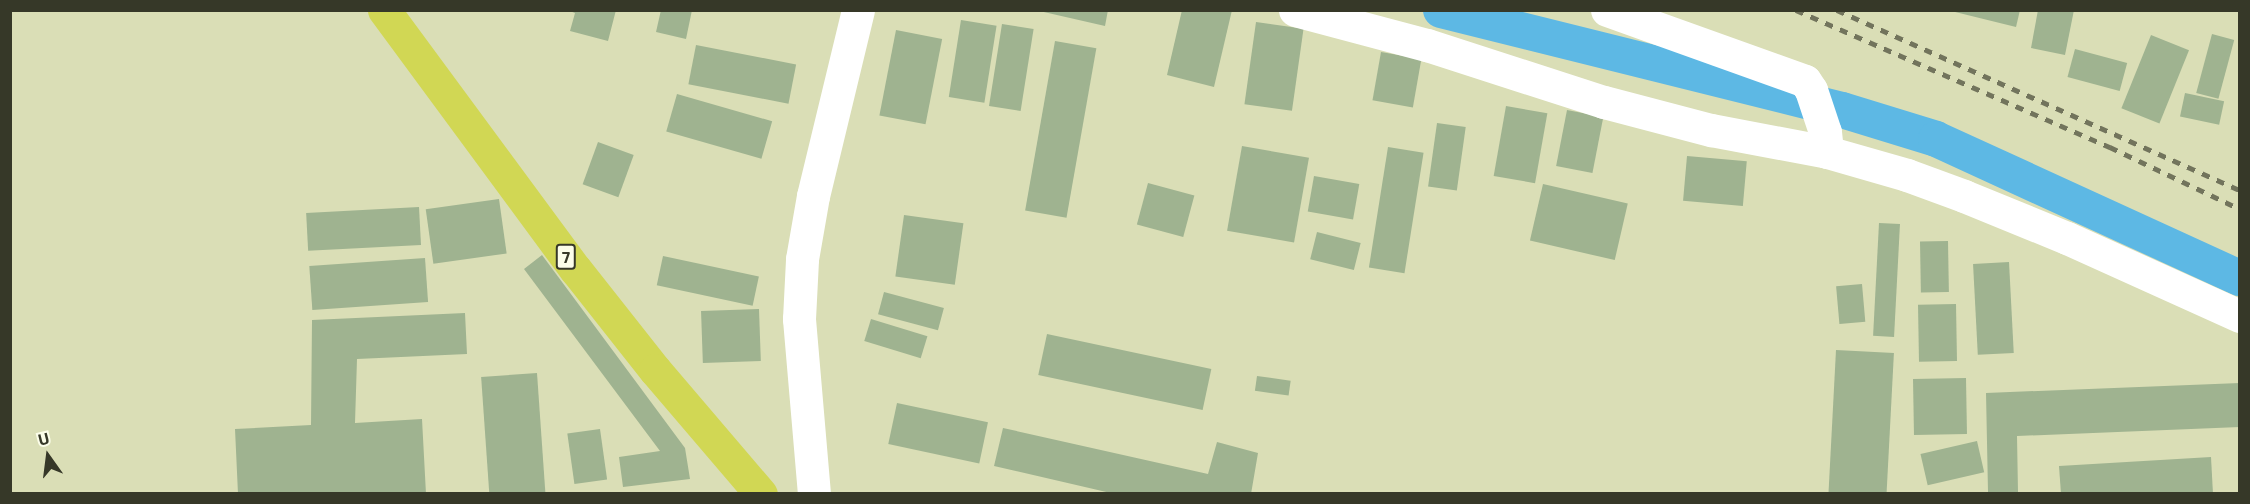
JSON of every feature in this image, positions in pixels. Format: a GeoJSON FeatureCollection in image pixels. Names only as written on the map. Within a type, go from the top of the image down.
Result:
{"type":"FeatureCollection","features":[{"type":"Feature","properties":{"kind":"highway","name":"7"},"geometry":{"type":"LineString","coordinates":[[384,10],[576,270],[656,370],[761,494]]}},
{"type":"Feature","properties":{"kind":"street"},"geometry":{"type":"LineString","coordinates":[[814,494],[799,319],[802,260],[813,196],[858,10]]}},
{"type":"Feature","properties":{"kind":"street"},"geometry":{"type":"LineString","coordinates":[[1295,10],[1427,45],[1604,102],[1711,130],[1826,142],[2067,238],[2240,316]]}},
{"type":"Feature","properties":{"kind":"street"},"geometry":{"type":"LineString","coordinates":[[1607,10],[1797,76],[1811,90],[1826,142]]}},
{"type":"Feature","properties":{"kind":"building"},"geometry":{"type":"Polygon","coordinates":[[[567,10],[616,10],[608,41],[570,31],[575,13],[567,10]]]}},
{"type":"Feature","properties":{"kind":"building"},"geometry":{"type":"Polygon","coordinates":[[[661,10],[692,10],[686,39],[656,32],[661,10]]]}},
{"type":"Feature","properties":{"kind":"building"},"geometry":{"type":"Polygon","coordinates":[[[1035,10],[1108,10],[1105,26],[1035,10]]]}},
{"type":"Feature","properties":{"kind":"building"},"geometry":{"type":"Polygon","coordinates":[[[1182,10],[1232,10],[1214,87],[1167,75],[1182,10]]]}},
{"type":"Feature","properties":{"kind":"building"},"geometry":{"type":"Polygon","coordinates":[[[1947,10],[2020,10],[2016,27],[1947,10]]]}},
{"type":"Feature","properties":{"kind":"building"},"geometry":{"type":"Polygon","coordinates":[[[2038,10],[2074,10],[2065,55],[2031,48],[2038,10]]]}},
{"type":"Feature","properties":{"kind":"building"},"geometry":{"type":"Polygon","coordinates":[[[961,20],[997,26],[984,103],[949,97],[961,20]]]}},
{"type":"Feature","properties":{"kind":"building"},"geometry":{"type":"Polygon","coordinates":[[[1256,22],[1304,29],[1292,111],[1244,104],[1256,22]]]}},
{"type":"Feature","properties":{"kind":"building"},"geometry":{"type":"Polygon","coordinates":[[[1002,24],[1034,29],[1021,111],[989,106],[1002,24]]]}},
{"type":"Feature","properties":{"kind":"building"},"geometry":{"type":"Polygon","coordinates":[[[896,30],[942,39],[926,124],[879,115],[896,30]]]}},
{"type":"Feature","properties":{"kind":"building"},"geometry":{"type":"Polygon","coordinates":[[[2212,34],[2234,40],[2218,99],[2196,93],[2212,34]]]}},
{"type":"Feature","properties":{"kind":"building"},"geometry":{"type":"Polygon","coordinates":[[[2151,35],[2189,50],[2159,124],[2121,108],[2151,35]]]}},
{"type":"Feature","properties":{"kind":"building"},"geometry":{"type":"Polygon","coordinates":[[[1055,41],[1096,48],[1066,218],[1025,210],[1055,41]]]}},
{"type":"Feature","properties":{"kind":"building"},"geometry":{"type":"Polygon","coordinates":[[[696,45],[796,64],[788,104],[688,84],[696,45]]]}},
{"type":"Feature","properties":{"kind":"building"},"geometry":{"type":"Polygon","coordinates":[[[2075,49],[2127,63],[2120,91],[2067,77],[2075,49]]]}},
{"type":"Feature","properties":{"kind":"building"},"geometry":{"type":"Polygon","coordinates":[[[1381,52],[1421,59],[1413,107],[1372,100],[1381,52]]]}},
{"type":"Feature","properties":{"kind":"building"},"geometry":{"type":"Polygon","coordinates":[[[2185,93],[2224,101],[2219,125],[2180,116],[2185,93]]]}},
{"type":"Feature","properties":{"kind":"building"},"geometry":{"type":"Polygon","coordinates":[[[677,94],[772,121],[761,159],[666,131],[677,94]]]}},
{"type":"Feature","properties":{"kind":"building"},"geometry":{"type":"Polygon","coordinates":[[[1506,106],[1547,113],[1535,183],[1494,176],[1506,106]]]}},
{"type":"Feature","properties":{"kind":"building"},"geometry":{"type":"Polygon","coordinates":[[[1567,110],[1603,117],[1592,173],[1556,166],[1567,110]]]}},
{"type":"Feature","properties":{"kind":"building"},"geometry":{"type":"Polygon","coordinates":[[[1437,123],[1466,127],[1457,190],[1428,186],[1437,123]]]}},
{"type":"Feature","properties":{"kind":"building"},"geometry":{"type":"Polygon","coordinates":[[[598,142],[634,155],[618,197],[583,184],[598,142]]]}},
{"type":"Feature","properties":{"kind":"building"},"geometry":{"type":"Polygon","coordinates":[[[1242,146],[1309,158],[1294,243],[1227,231],[1242,146]]]}},
{"type":"Feature","properties":{"kind":"building"},"geometry":{"type":"Polygon","coordinates":[[[1388,147],[1424,153],[1404,273],[1369,267],[1388,147]]]}},
{"type":"Feature","properties":{"kind":"building"},"geometry":{"type":"Polygon","coordinates":[[[1687,156],[1747,161],[1743,206],[1683,201],[1687,156]]]}},
{"type":"Feature","properties":{"kind":"building"},"geometry":{"type":"Polygon","coordinates":[[[1314,176],[1359,184],[1353,219],[1308,211],[1314,176]]]}},
{"type":"Feature","properties":{"kind":"building"},"geometry":{"type":"Polygon","coordinates":[[[1148,183],[1194,195],[1183,237],[1137,225],[1148,183]]]}},
{"type":"Feature","properties":{"kind":"building"},"geometry":{"type":"Polygon","coordinates":[[[1543,184],[1628,204],[1615,260],[1530,241],[1543,184]]]}},
{"type":"Feature","properties":{"kind":"building"},"geometry":{"type":"Polygon","coordinates":[[[499,199],[507,253],[433,264],[426,209],[499,199]]]}},
{"type":"Feature","properties":{"kind":"building"},"geometry":{"type":"Polygon","coordinates":[[[419,207],[421,245],[308,251],[306,213],[419,207]]]}},
{"type":"Feature","properties":{"kind":"building"},"geometry":{"type":"Polygon","coordinates":[[[904,215],[963,223],[955,285],[895,276],[904,215]]]}},
{"type":"Feature","properties":{"kind":"building"},"geometry":{"type":"Polygon","coordinates":[[[1879,223],[1900,224],[1894,337],[1873,336],[1879,223]]]}},
{"type":"Feature","properties":{"kind":"building"},"geometry":{"type":"Polygon","coordinates":[[[1317,232],[1361,243],[1354,270],[1310,259],[1317,232]]]}},
{"type":"Feature","properties":{"kind":"building"},"geometry":{"type":"Polygon","coordinates":[[[1920,241],[1948,241],[1949,292],[1921,292],[1920,241]]]}},
{"type":"Feature","properties":{"kind":"building"},"geometry":{"type":"Polygon","coordinates":[[[542,255],[685,448],[690,479],[623,487],[619,457],[660,451],[524,269],[542,255]]]}},
{"type":"Feature","properties":{"kind":"building"},"geometry":{"type":"Polygon","coordinates":[[[663,256],[759,276],[753,306],[657,285],[663,256]]]}},
{"type":"Feature","properties":{"kind":"building"},"geometry":{"type":"Polygon","coordinates":[[[425,258],[428,302],[312,310],[309,266],[425,258]]]}},
{"type":"Feature","properties":{"kind":"building"},"geometry":{"type":"Polygon","coordinates":[[[2009,262],[2014,353],[1978,355],[1973,264],[2009,262]]]}},
{"type":"Feature","properties":{"kind":"building"},"geometry":{"type":"Polygon","coordinates":[[[1862,284],[1865,322],[1839,324],[1836,286],[1862,284]]]}},
{"type":"Feature","properties":{"kind":"building"},"geometry":{"type":"Polygon","coordinates":[[[884,292],[944,308],[938,330],[878,314],[884,292]]]}},
{"type":"Feature","properties":{"kind":"building"},"geometry":{"type":"Polygon","coordinates":[[[1956,304],[1957,361],[1919,362],[1918,305],[1956,304]]]}},
{"type":"Feature","properties":{"kind":"building"},"geometry":{"type":"Polygon","coordinates":[[[759,309],[761,361],[703,363],[701,311],[759,309]]]}},
{"type":"Feature","properties":{"kind":"building"},"geometry":{"type":"Polygon","coordinates":[[[465,313],[467,354],[357,359],[355,423],[422,419],[426,494],[238,494],[235,429],[311,425],[312,320],[465,313]]]}},
{"type":"Feature","properties":{"kind":"building"},"geometry":{"type":"Polygon","coordinates":[[[871,319],[927,336],[921,358],[864,341],[871,319]]]}},
{"type":"Feature","properties":{"kind":"building"},"geometry":{"type":"Polygon","coordinates":[[[1047,334],[1211,369],[1203,410],[1038,375],[1047,334]]]}},
{"type":"Feature","properties":{"kind":"building"},"geometry":{"type":"Polygon","coordinates":[[[1836,350],[1894,353],[1887,494],[1828,494],[1836,350]]]}},
{"type":"Feature","properties":{"kind":"building"},"geometry":{"type":"Polygon","coordinates":[[[537,373],[545,494],[489,494],[481,377],[537,373]]]}},
{"type":"Feature","properties":{"kind":"building"},"geometry":{"type":"Polygon","coordinates":[[[1257,376],[1291,381],[1289,396],[1255,391],[1257,376]]]}},
{"type":"Feature","properties":{"kind":"building"},"geometry":{"type":"Polygon","coordinates":[[[1966,378],[1967,434],[1914,435],[1913,379],[1966,378]]]}},
{"type":"Feature","properties":{"kind":"building"},"geometry":{"type":"Polygon","coordinates":[[[2240,383],[2240,427],[2017,436],[2018,492],[1988,492],[1986,393],[2240,383]]]}},
{"type":"Feature","properties":{"kind":"building"},"geometry":{"type":"Polygon","coordinates":[[[897,403],[988,422],[979,463],[888,444],[897,403]]]}},
{"type":"Feature","properties":{"kind":"building"},"geometry":{"type":"Polygon","coordinates":[[[1003,428],[1208,474],[1217,442],[1258,453],[1251,494],[1115,494],[994,466],[1003,428]]]}},
{"type":"Feature","properties":{"kind":"building"},"geometry":{"type":"Polygon","coordinates":[[[600,429],[607,480],[574,484],[567,434],[600,429]]]}},
{"type":"Feature","properties":{"kind":"building"},"geometry":{"type":"Polygon","coordinates":[[[1977,441],[1984,472],[1928,485],[1920,454],[1977,441]]]}},
{"type":"Feature","properties":{"kind":"building"},"geometry":{"type":"Polygon","coordinates":[[[2211,457],[2213,494],[2061,494],[2059,466],[2211,457]]]}},
{"type":"Feature","properties":{"kind":"waterway"},"geometry":{"type":"LineString","coordinates":[[1441,10],[1842,110],[1936,139],[2240,278]]}},
{"type":"Feature","properties":{"kind":"railway"},"geometry":{"type":"LineString","coordinates":[[1796,10],[2110,147],[2240,209]]}},
{"type":"Feature","properties":{"kind":"railway"},"geometry":{"type":"LineString","coordinates":[[1837,10],[2240,190]]}}]}
